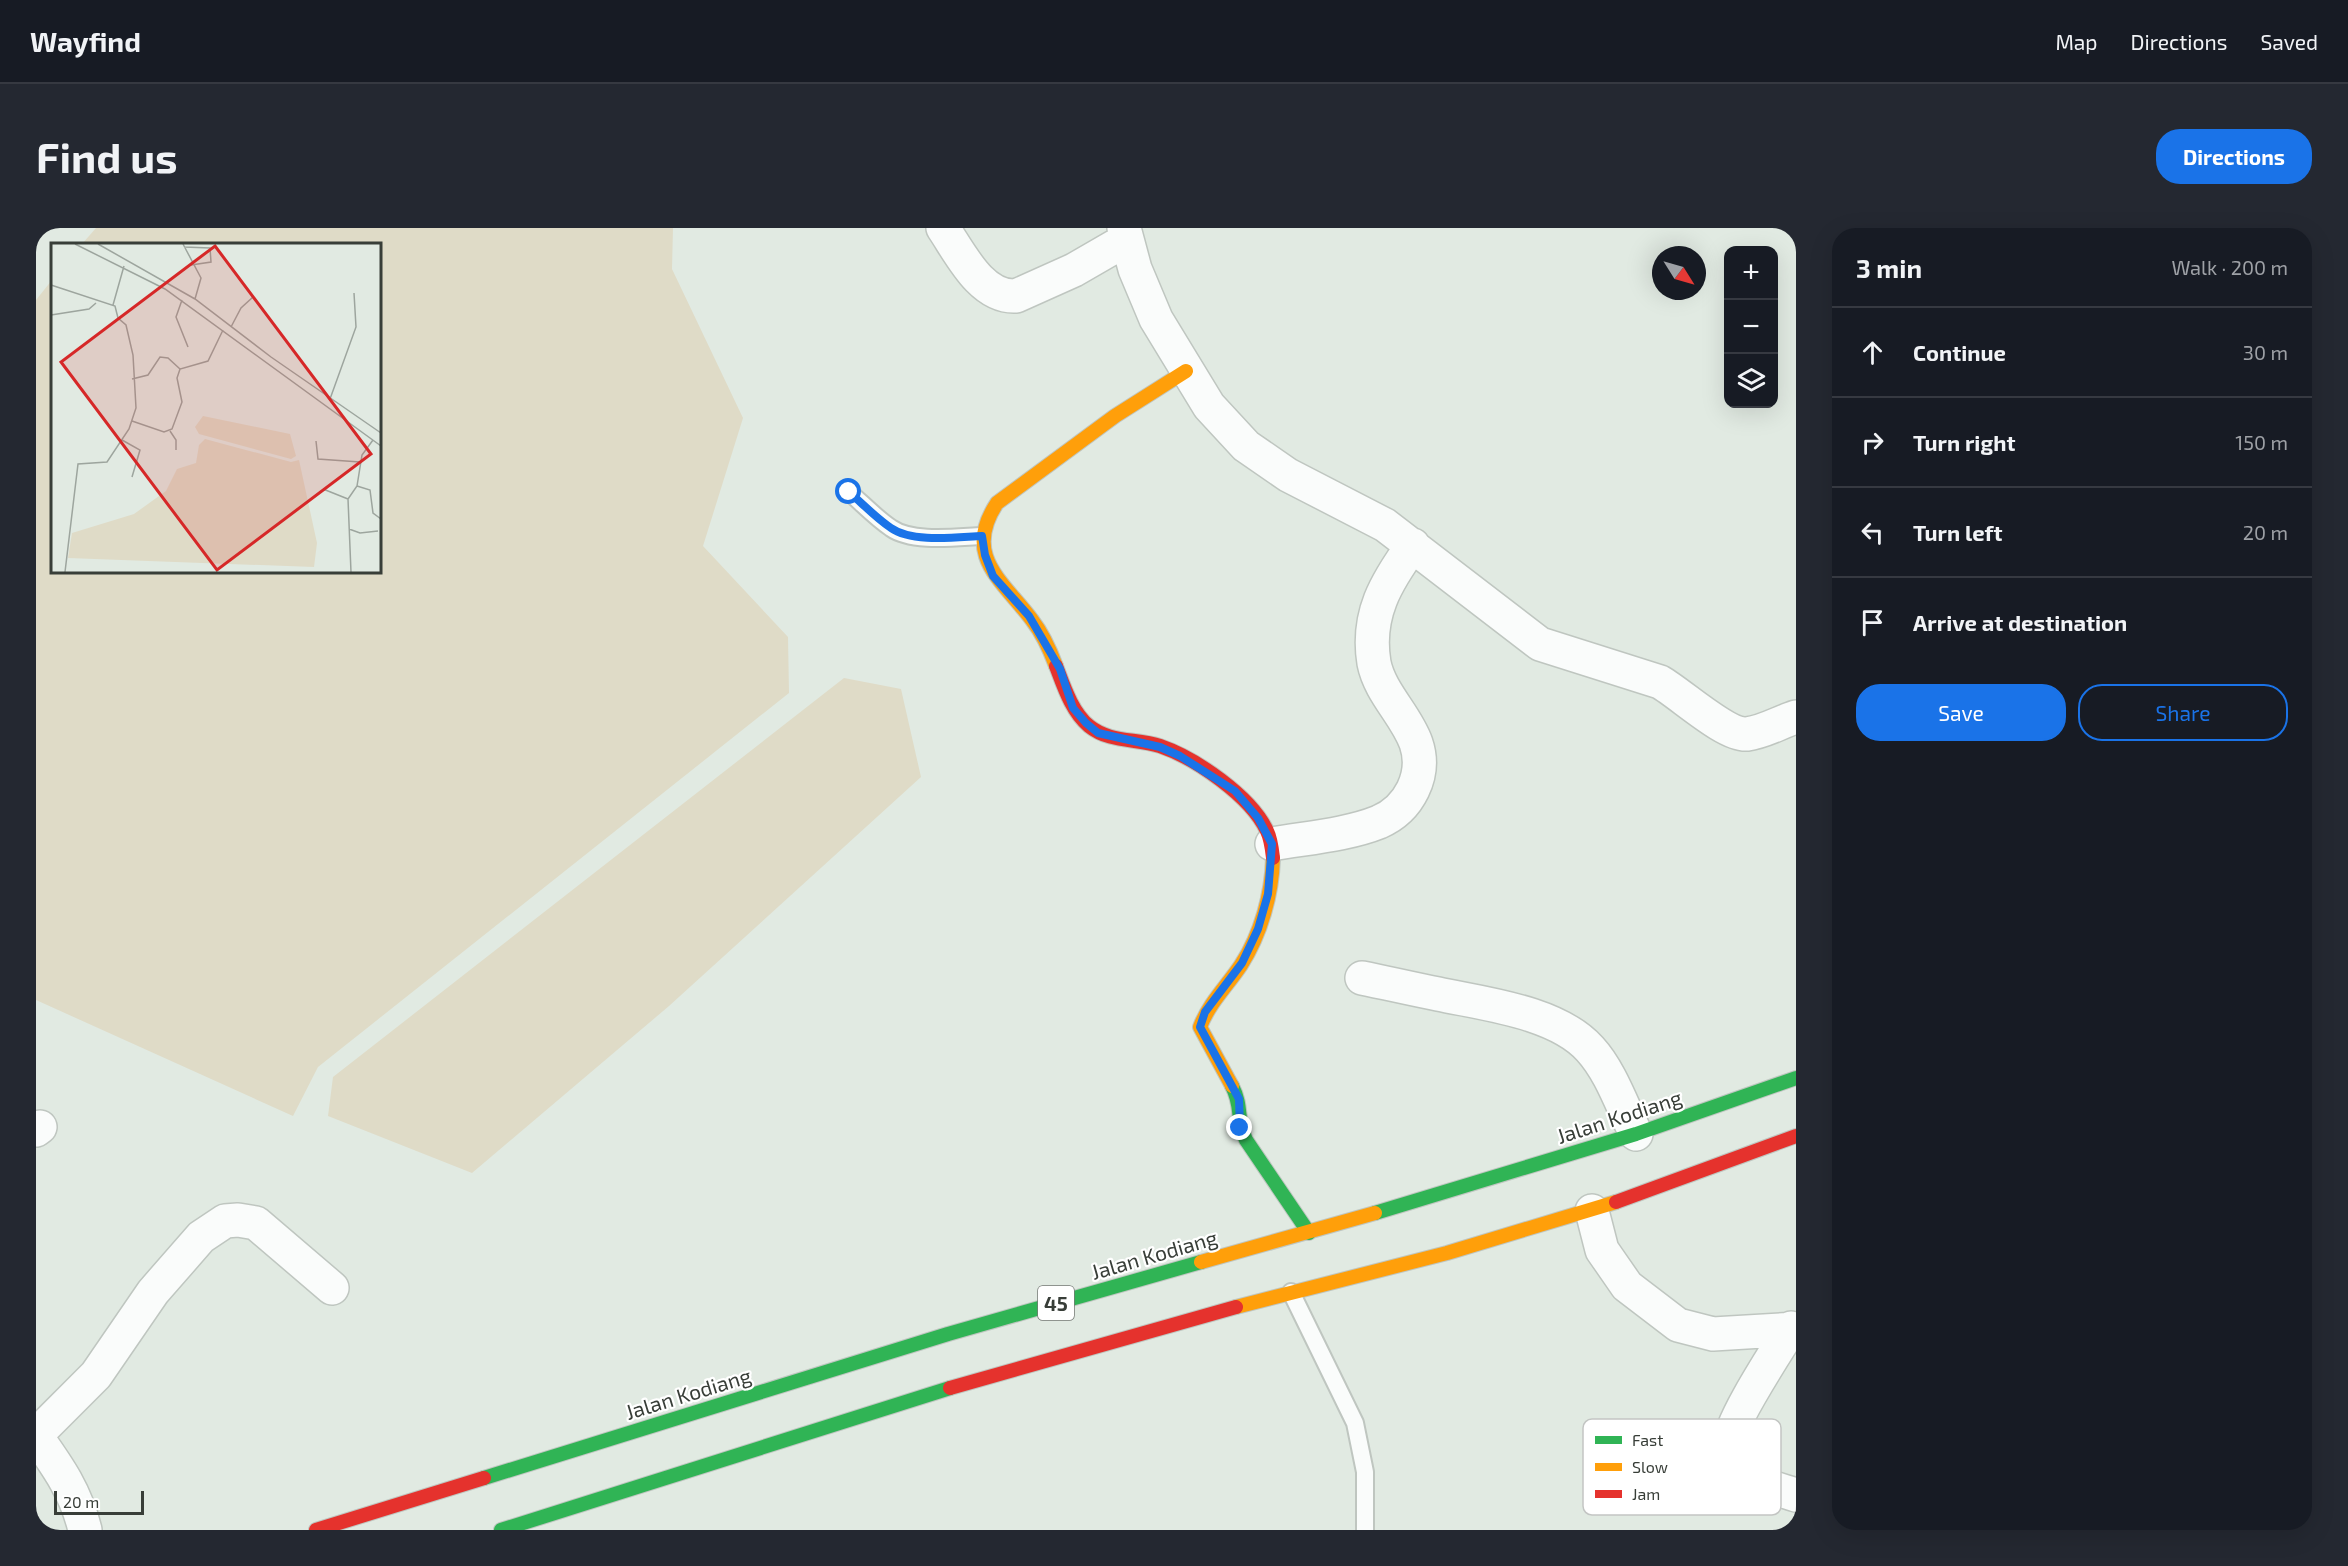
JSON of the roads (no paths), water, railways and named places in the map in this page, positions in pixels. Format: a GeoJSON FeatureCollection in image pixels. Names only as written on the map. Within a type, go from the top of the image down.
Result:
{"type":"FeatureCollection","features":[{"type":"Feature","properties":{"kind":"main road"},"geometry":{"type":"LineString","coordinates":[[1186,371],[1115,416],[997,503],[988,517],[982,536],[985,555],[993,576],[1029,616],[1060,669],[1073,708],[1086,723],[1098,733],[1160,747],[1180,756],[1235,791],[1258,818],[1272,844],[1268,894],[1258,929],[1242,963],[1205,1012],[1200,1027],[1239,1099],[1240,1128],[1246,1140],[1309,1233]]}},
{"type":"Feature","properties":{"kind":"main road","name":"Jalan Kodiang"},"geometry":{"type":"LineString","coordinates":[[316,1530],[948,1334],[1309,1233],[1636,1134],[1796,1078]]}},
{"type":"Feature","properties":{"kind":"main road"},"geometry":{"type":"LineString","coordinates":[[501,1530],[955,1386],[1291,1292],[1447,1253],[1593,1211],[1796,1136]]}},
{"type":"Feature","properties":{"kind":"street"},"geometry":{"type":"LineString","coordinates":[[943,228],[974,274],[999,294],[1008,296],[1016,296],[1074,270],[1125,234],[1135,269],[1156,319],[1209,406],[1246,446],[1288,475],[1385,525],[1540,644],[1660,682],[1678,692],[1714,721],[1732,731],[1745,734],[1796,717]]}},
{"type":"Feature","properties":{"kind":"street"},"geometry":{"type":"LineString","coordinates":[[1272,844],[1359,828],[1381,821],[1406,802],[1418,782],[1420,760],[1416,742],[1384,689],[1374,664],[1373,643],[1375,611],[1389,578],[1413,545]]}},
{"type":"Feature","properties":{"kind":"street"},"geometry":{"type":"LineString","coordinates":[[1362,978],[1510,1009],[1574,1035],[1590,1048],[1602,1064],[1636,1134]]}},
{"type":"Feature","properties":{"kind":"street"},"geometry":{"type":"LineString","coordinates":[[1593,1211],[1602,1250],[1627,1286],[1678,1325],[1713,1334],[1794,1329]]}},
{"type":"Feature","properties":{"kind":"street"},"geometry":{"type":"LineString","coordinates":[[85,1530],[79,1507],[64,1476],[36,1435],[96,1375],[125,1336],[153,1292],[201,1237],[225,1221],[238,1220],[256,1223],[332,1288]]}},
{"type":"Feature","properties":{"kind":"street"},"geometry":{"type":"LineString","coordinates":[[1739,1419],[1769,1363],[1794,1329]]}},
{"type":"Feature","properties":{"kind":"street"},"geometry":{"type":"LineString","coordinates":[[1781,1490],[1796,1495]]}},
{"type":"Feature","properties":{"kind":"lane"},"geometry":{"type":"LineString","coordinates":[[849,492],[892,529],[907,536],[982,536]]}},
{"type":"Feature","properties":{"kind":"lane"},"geometry":{"type":"LineString","coordinates":[[1291,1292],[1355,1423],[1365,1472],[1365,1530]]}}]}
